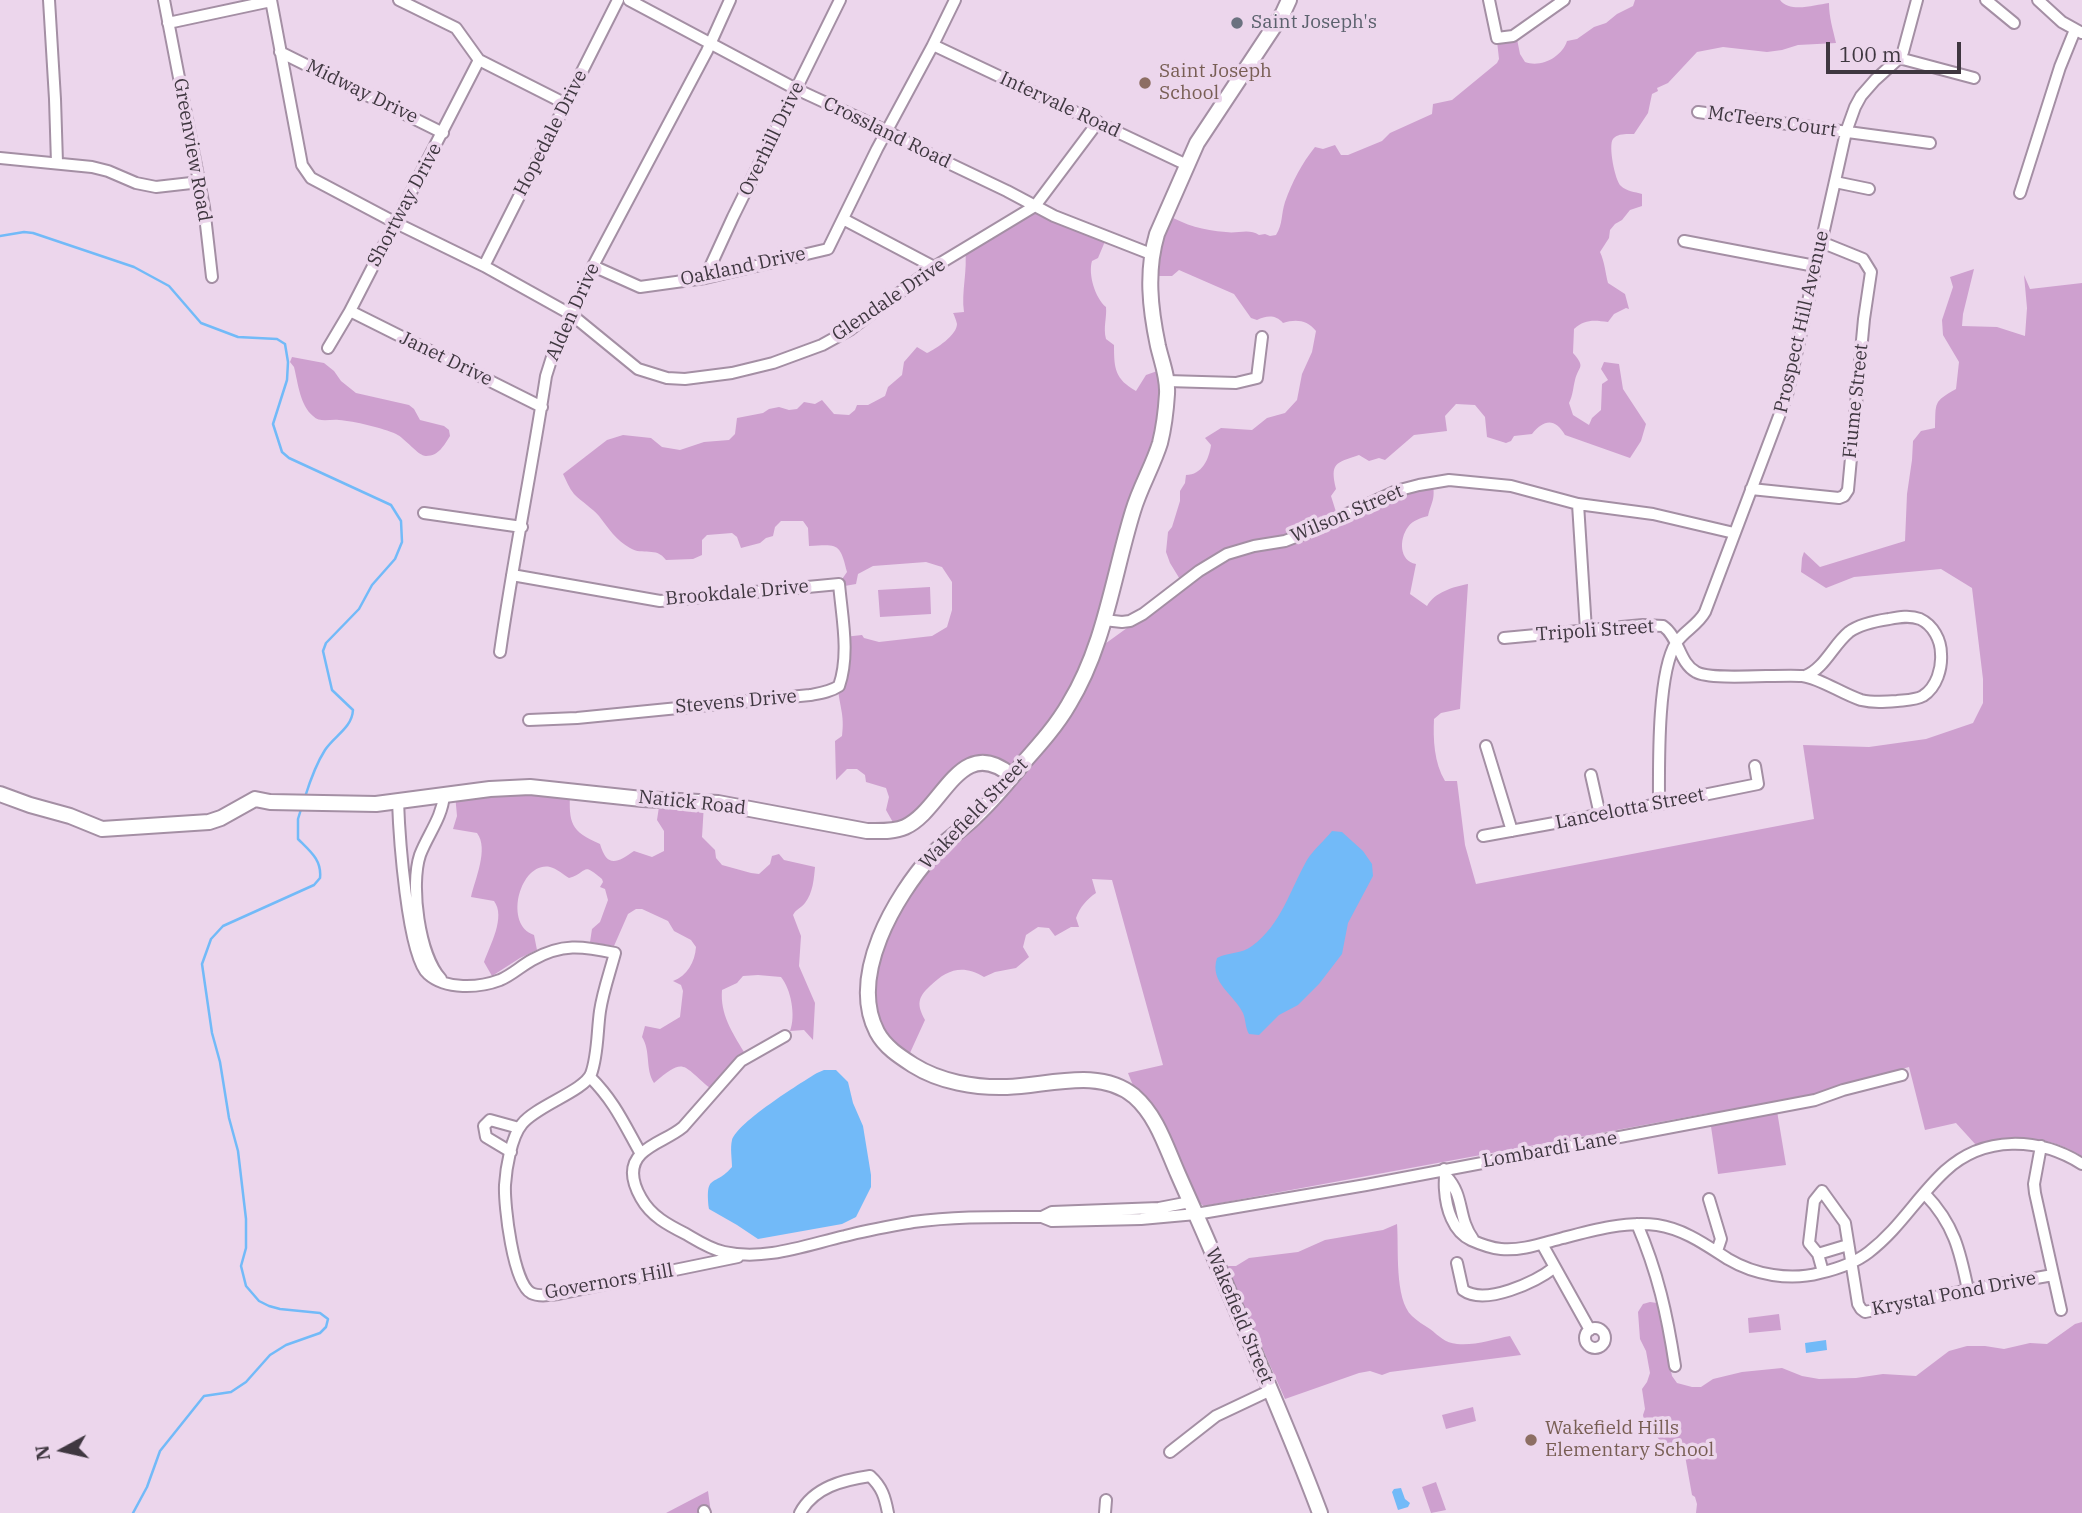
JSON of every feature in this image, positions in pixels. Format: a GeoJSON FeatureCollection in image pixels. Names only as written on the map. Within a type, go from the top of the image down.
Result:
{"type":"FeatureCollection","features":[{"type":"Feature","properties":{"kind":"street"},"geometry":{"type":"LineString","coordinates":[[49,0],[57,163]]}},
{"type":"Feature","properties":{"kind":"street","name":"Greenview Road"},"geometry":{"type":"LineString","coordinates":[[164,0],[200,182],[212,277]]}},
{"type":"Feature","properties":{"kind":"street"},"geometry":{"type":"LineString","coordinates":[[399,0],[456,28],[479,60],[566,104]]}},
{"type":"Feature","properties":{"kind":"street","name":"Hopedale Drive"},"geometry":{"type":"LineString","coordinates":[[484,266],[618,0]]}},
{"type":"Feature","properties":{"kind":"street","name":"Crossland Road"},"geometry":{"type":"LineString","coordinates":[[629,0],[796,89],[887,131],[1054,216],[1151,254]]}},
{"type":"Feature","properties":{"kind":"street","name":"Alden Drive"},"geometry":{"type":"LineString","coordinates":[[500,652],[546,376],[552,357],[593,266],[730,0]]}},
{"type":"Feature","properties":{"kind":"street","name":"Overhill Drive"},"geometry":{"type":"LineString","coordinates":[[705,278],[840,0]]}},
{"type":"Feature","properties":{"kind":"street","name":"Oakland Drive"},"geometry":{"type":"LineString","coordinates":[[593,266],[640,287],[705,278],[828,249],[955,0]]}},
{"type":"Feature","properties":{"kind":"street","name":"Wakefield Street"},"geometry":{"type":"LineString","coordinates":[[1289,0],[1197,143],[1157,234],[1151,254],[1150,296],[1167,381],[1166,411],[1159,445],[1132,512],[1096,651],[1068,706],[1012,776],[975,817],[933,853],[913,879],[887,922],[876,949],[867,988],[868,1008],[884,1043],[924,1072],[943,1079],[994,1087],[1084,1080],[1103,1082],[1134,1097],[1152,1117],[1271,1390],[1320,1513]]}},
{"type":"Feature","properties":{"kind":"street"},"geometry":{"type":"LineString","coordinates":[[1489,0],[1497,38],[1513,36],[1564,0]]}},
{"type":"Feature","properties":{"kind":"street","name":"Prospect Hill Avenue"},"geometry":{"type":"LineString","coordinates":[[1676,643],[1701,618],[1787,395],[1846,132],[1855,107],[1875,80],[1899,58],[1904,49],[1917,0]]}},
{"type":"Feature","properties":{"kind":"street"},"geometry":{"type":"LineString","coordinates":[[1986,0],[2014,23]]}},
{"type":"Feature","properties":{"kind":"street"},"geometry":{"type":"LineString","coordinates":[[2020,193],[2060,67],[2079,32],[2052,14],[2038,0]]}},
{"type":"Feature","properties":{"kind":"street"},"geometry":{"type":"LineString","coordinates":[[168,23],[271,1],[281,52]]}},
{"type":"Feature","properties":{"kind":"street","name":"Intervale Road"},"geometry":{"type":"LineString","coordinates":[[933,46],[1187,164]]}},
{"type":"Feature","properties":{"kind":"street","name":"Midway Drive"},"geometry":{"type":"LineString","coordinates":[[281,52],[443,133]]}},
{"type":"Feature","properties":{"kind":"street","name":"Glendale Drive"},"geometry":{"type":"LineString","coordinates":[[281,52],[302,165],[307,175],[315,182],[484,266],[572,315],[638,369],[667,378],[685,379],[755,369],[822,345],[850,329],[934,267],[1035,206],[1098,122]]}},
{"type":"Feature","properties":{"kind":"street"},"geometry":{"type":"LineString","coordinates":[[1899,58],[1974,78]]}},
{"type":"Feature","properties":{"kind":"street","name":"Shortway Drive"},"geometry":{"type":"LineString","coordinates":[[328,348],[350,311],[479,60]]}},
{"type":"Feature","properties":{"kind":"street","name":"McTeers Court"},"geometry":{"type":"LineString","coordinates":[[1698,112],[1930,143]]}},
{"type":"Feature","properties":{"kind":"street"},"geometry":{"type":"LineString","coordinates":[[0,158],[92,167],[136,183],[156,187],[200,182]]}},
{"type":"Feature","properties":{"kind":"street"},"geometry":{"type":"LineString","coordinates":[[1835,182],[1869,189]]}},
{"type":"Feature","properties":{"kind":"street"},"geometry":{"type":"LineString","coordinates":[[843,219],[934,267]]}},
{"type":"Feature","properties":{"kind":"street"},"geometry":{"type":"LineString","coordinates":[[1684,241],[1815,266]]}},
{"type":"Feature","properties":{"kind":"street","name":"Fiume Street"},"geometry":{"type":"LineString","coordinates":[[1751,489],[1839,498],[1848,490],[1871,272],[1863,259],[1821,242]]}},
{"type":"Feature","properties":{"kind":"street","name":"Janet Drive"},"geometry":{"type":"LineString","coordinates":[[350,311],[541,407]]}},
{"type":"Feature","properties":{"kind":"street"},"geometry":{"type":"LineString","coordinates":[[1167,381],[1236,383],[1257,378],[1262,337]]}},
{"type":"Feature","properties":{"kind":"street","name":"Wilson Street"},"geometry":{"type":"LineString","coordinates":[[1104,620],[1122,622],[1137,617],[1199,571],[1227,554],[1285,541],[1389,494],[1449,480],[1511,486],[1578,504],[1653,514],[1734,533]]}},
{"type":"Feature","properties":{"kind":"street"},"geometry":{"type":"LineString","coordinates":[[1578,504],[1586,629]]}},
{"type":"Feature","properties":{"kind":"street"},"geometry":{"type":"LineString","coordinates":[[424,513],[522,527]]}},
{"type":"Feature","properties":{"kind":"street","name":"Brookdale Drive"},"geometry":{"type":"LineString","coordinates":[[512,575],[660,601],[839,584]]}},
{"type":"Feature","properties":{"kind":"street","name":"Stevens Drive"},"geometry":{"type":"LineString","coordinates":[[529,720],[577,718],[826,692],[839,686],[843,672],[845,641],[839,584]]}},
{"type":"Feature","properties":{"kind":"street"},"geometry":{"type":"LineString","coordinates":[[1676,643],[1698,674],[1805,676],[1872,702],[1918,698],[1927,692],[1937,677],[1941,647],[1928,624],[1917,618],[1898,617],[1874,622],[1849,632],[1817,670],[1805,676]]}},
{"type":"Feature","properties":{"kind":"street","name":"Tripoli Street"},"geometry":{"type":"LineString","coordinates":[[1504,638],[1586,629],[1659,625],[1669,630],[1676,643]]}},
{"type":"Feature","properties":{"kind":"street"},"geometry":{"type":"LineString","coordinates":[[1660,804],[1665,677],[1676,643]]}},
{"type":"Feature","properties":{"kind":"street"},"geometry":{"type":"LineString","coordinates":[[1486,746],[1512,831]]}},
{"type":"Feature","properties":{"kind":"street","name":"Natick Road"},"geometry":{"type":"LineString","coordinates":[[0,794],[102,829],[209,821],[221,818],[255,799],[270,802],[376,804],[491,789],[530,787],[642,799],[718,803],[867,831],[882,831],[904,828],[923,815],[950,780],[970,765],[987,762],[1002,767],[1012,776]]}},
{"type":"Feature","properties":{"kind":"street","name":"Lancelotta Street"},"geometry":{"type":"LineString","coordinates":[[1483,836],[1758,784],[1755,766]]}},
{"type":"Feature","properties":{"kind":"street"},"geometry":{"type":"LineString","coordinates":[[1591,775],[1600,815]]}},
{"type":"Feature","properties":{"kind":"street"},"geometry":{"type":"LineString","coordinates":[[443,981],[427,956],[418,910],[416,879],[420,855],[439,818],[444,795]]}},
{"type":"Feature","properties":{"kind":"street"},"geometry":{"type":"LineString","coordinates":[[398,801],[402,866],[416,945],[426,972],[443,981],[469,986],[501,979],[543,954],[568,947],[585,947],[615,953],[601,1007],[590,1077],[584,1084],[533,1114],[519,1128],[490,1120],[484,1125],[486,1137],[511,1152]]}},
{"type":"Feature","properties":{"kind":"street"},"geometry":{"type":"LineString","coordinates":[[590,1077],[616,1108],[641,1154],[683,1127],[741,1061],[785,1036]]}},
{"type":"Feature","properties":{"kind":"street","name":"Lombardi Lane"},"geometry":{"type":"LineString","coordinates":[[1193,1208],[1445,1173],[1815,1100],[1902,1075]]}},
{"type":"Feature","properties":{"kind":"street","name":"Governors Hill"},"geometry":{"type":"LineString","coordinates":[[519,1128],[511,1152],[505,1194],[513,1254],[523,1283],[532,1293],[548,1295],[748,1255],[783,1252],[849,1234],[915,1222],[974,1217],[1042,1217],[1052,1221],[1141,1219],[1193,1208]]}},
{"type":"Feature","properties":{"kind":"street"},"geometry":{"type":"LineString","coordinates":[[1445,1173],[1445,1190],[1453,1221],[1464,1236],[1489,1247],[1518,1249],[1589,1232],[1637,1224],[1658,1225],[1678,1230],[1735,1262],[1767,1274],[1797,1276],[1823,1272],[1851,1263],[1870,1252],[1894,1231],[1952,1165],[1982,1148],[2011,1143],[2041,1146],[2082,1164]]}},
{"type":"Feature","properties":{"kind":"street"},"geometry":{"type":"LineString","coordinates":[[2041,1146],[2034,1184],[2035,1194],[2061,1310]]}},
{"type":"Feature","properties":{"kind":"street","name":"Governors Hill"},"geometry":{"type":"LineString","coordinates":[[641,1154],[635,1160],[633,1168],[634,1185],[645,1205],[658,1219],[714,1249],[748,1255]]}},
{"type":"Feature","properties":{"kind":"street"},"geometry":{"type":"LineString","coordinates":[[1823,1272],[1818,1254],[1809,1243],[1814,1201],[1822,1191],[1845,1223],[1851,1263]]}},
{"type":"Feature","properties":{"kind":"street"},"geometry":{"type":"LineString","coordinates":[[1925,1194],[1951,1229],[1960,1252],[1968,1290]]}},
{"type":"Feature","properties":{"kind":"street"},"geometry":{"type":"LineString","coordinates":[[1709,1199],[1721,1239],[1717,1251]]}},
{"type":"Feature","properties":{"kind":"street"},"geometry":{"type":"LineString","coordinates":[[1637,1224],[1662,1292],[1675,1366]]}},
{"type":"Feature","properties":{"kind":"street"},"geometry":{"type":"LineString","coordinates":[[1542,1244],[1590,1330]]}},
{"type":"Feature","properties":{"kind":"street"},"geometry":{"type":"LineString","coordinates":[[1818,1254],[1848,1245]]}},
{"type":"Feature","properties":{"kind":"street"},"geometry":{"type":"LineString","coordinates":[[1457,1263],[1463,1290],[1477,1295],[1524,1285],[1544,1276],[1555,1267]]}},
{"type":"Feature","properties":{"kind":"street","name":"Krystal Pond Drive"},"geometry":{"type":"LineString","coordinates":[[1851,1263],[1858,1304],[1864,1312],[2053,1275]]}},
{"type":"Feature","properties":{"kind":"street"},"geometry":{"type":"LineString","coordinates":[[1170,1452],[1216,1416],[1271,1390]]}},
{"type":"Feature","properties":{"kind":"street"},"geometry":{"type":"LineString","coordinates":[[800,1513],[815,1494],[833,1484],[870,1476],[883,1492],[888,1513]]}},
{"type":"Feature","properties":{"kind":"street"},"geometry":{"type":"LineString","coordinates":[[1104,1513],[1106,1500]]}},
{"type":"Feature","properties":{"kind":"shaded area"},"geometry":{"type":"Polygon","coordinates":[[[1635,0],[1780,0],[1796,7],[1829,3],[1836,43],[1798,45],[1767,52],[1723,47],[1697,52],[1668,83],[1657,88],[1658,91],[1652,94],[1648,113],[1634,134],[1620,135],[1613,139],[1612,155],[1619,183],[1625,189],[1642,194],[1642,206],[1630,210],[1615,224],[1600,252],[1608,283],[1625,294],[1629,309],[1614,314],[1608,322],[1590,321],[1574,329],[1573,353],[1580,366],[1569,403],[1573,415],[1589,425],[1601,410],[1602,384],[1608,380],[1601,369],[1604,362],[1619,364],[1623,389],[1646,424],[1641,441],[1630,458],[1565,435],[1561,429],[1549,422],[1541,425],[1532,434],[1514,436],[1506,443],[1487,437],[1485,417],[1475,405],[1456,404],[1445,416],[1447,431],[1414,435],[1385,460],[1379,458],[1369,461],[1359,455],[1340,462],[1334,469],[1336,489],[1331,496],[1337,515],[1433,483],[1428,516],[1412,523],[1403,537],[1402,549],[1406,559],[1416,564],[1410,594],[1427,606],[1440,594],[1468,584],[1460,709],[1441,713],[1434,719],[1434,735],[1436,759],[1441,774],[1445,781],[1457,781],[1465,845],[1476,884],[1814,819],[1803,745],[1869,747],[1926,739],[1973,723],[1983,703],[1983,679],[1972,588],[1941,569],[1854,577],[1826,588],[1801,572],[1802,558],[1804,552],[1820,567],[1905,541],[1913,441],[1921,431],[1935,428],[1937,404],[1956,389],[1959,362],[1943,335],[1942,320],[1953,287],[1950,277],[1974,269],[1962,326],[1997,327],[2025,336],[2027,308],[2024,275],[2030,289],[2082,283],[2082,1156],[2056,1144],[2030,1139],[1976,1145],[1956,1123],[1925,1130],[1909,1067],[1854,1082],[1815,1098],[1776,1105],[1786,1165],[1718,1174],[1709,1113],[1204,1206],[1198,1202],[1161,1120],[1134,1088],[1128,1073],[1163,1065],[1112,880],[1092,879],[1096,893],[1084,904],[1076,918],[1079,927],[1071,927],[1055,936],[1049,928],[1038,927],[1026,935],[1023,947],[1029,957],[1016,968],[984,977],[969,971],[956,970],[936,980],[921,998],[920,1006],[925,1020],[904,1066],[875,1035],[870,948],[890,901],[906,876],[928,851],[1014,772],[970,763],[928,807],[895,826],[886,810],[889,797],[886,788],[866,782],[865,775],[857,769],[847,769],[836,780],[835,741],[842,736],[843,728],[838,675],[844,637],[862,635],[879,642],[932,636],[947,627],[952,610],[952,582],[942,567],[926,562],[873,566],[858,574],[856,584],[839,587],[847,572],[840,551],[836,547],[826,545],[809,546],[808,528],[803,521],[781,521],[775,527],[773,536],[741,548],[737,537],[732,533],[707,535],[702,540],[702,555],[693,559],[666,560],[658,553],[635,550],[621,542],[596,513],[574,494],[563,474],[607,440],[623,435],[651,438],[662,447],[680,450],[704,442],[729,440],[735,434],[737,418],[763,413],[769,409],[797,409],[804,402],[815,404],[822,400],[834,414],[849,415],[857,405],[868,405],[885,396],[888,387],[902,375],[904,362],[917,347],[927,353],[954,333],[957,323],[953,313],[964,312],[965,249],[1035,205],[1106,239],[1098,258],[1092,261],[1091,272],[1096,292],[1106,307],[1106,339],[1114,345],[1115,367],[1120,378],[1136,391],[1146,375],[1163,369],[1166,396],[1102,646],[1152,610],[1181,581],[1166,552],[1168,532],[1172,527],[1186,475],[1200,469],[1209,456],[1211,445],[1205,438],[1221,428],[1252,430],[1267,418],[1285,413],[1297,400],[1316,331],[1301,321],[1283,323],[1274,317],[1257,320],[1251,318],[1234,294],[1179,270],[1172,276],[1149,276],[1166,214],[1209,230],[1276,235],[1291,187],[1315,147],[1323,149],[1335,145],[1341,155],[1348,155],[1382,141],[1390,133],[1432,114],[1433,104],[1452,100],[1497,63],[1497,41],[1516,34],[1520,54],[1525,62],[1538,64],[1556,56],[1567,41],[1577,39],[1633,6],[1635,0]]]}},
{"type":"Feature","properties":{"kind":"shaded area"},"geometry":{"type":"Polygon","coordinates":[[[292,357],[324,363],[356,393],[409,405],[420,420],[444,426],[449,430],[450,436],[438,452],[426,456],[400,436],[376,427],[316,418],[302,400],[294,367],[290,362],[292,357]]]}},
{"type":"Feature","properties":{"kind":"shaded area"},"geometry":{"type":"Polygon","coordinates":[[[930,587],[931,614],[880,617],[878,590],[930,587]]]}},
{"type":"Feature","properties":{"kind":"shaded area"},"geometry":{"type":"Polygon","coordinates":[[[570,792],[573,825],[583,835],[600,844],[609,860],[618,860],[634,851],[652,857],[664,851],[664,831],[657,820],[660,800],[704,804],[702,837],[715,850],[716,858],[722,865],[759,874],[770,864],[772,856],[779,854],[784,860],[815,867],[810,895],[793,915],[801,936],[799,966],[815,1003],[813,1040],[804,1030],[790,1031],[792,1003],[781,977],[743,976],[737,983],[722,990],[722,999],[728,1022],[744,1052],[710,1088],[683,1067],[672,1069],[654,1083],[642,1037],[645,1026],[660,1029],[680,1017],[683,991],[681,985],[673,981],[689,968],[696,947],[691,940],[674,931],[668,921],[642,909],[628,914],[614,946],[590,942],[592,929],[600,922],[608,900],[605,889],[600,887],[602,879],[588,869],[569,878],[550,867],[539,868],[530,874],[519,895],[519,919],[525,929],[534,935],[537,950],[492,976],[484,962],[498,923],[497,908],[494,901],[471,897],[482,847],[477,833],[453,829],[457,816],[455,794],[570,792]]]}},
{"type":"Feature","properties":{"kind":"shaded area"},"geometry":{"type":"Polygon","coordinates":[[[1397,1224],[1398,1272],[1402,1298],[1412,1316],[1442,1339],[1453,1343],[1470,1344],[1510,1336],[1521,1355],[1382,1375],[1370,1371],[1359,1373],[1285,1399],[1226,1266],[1236,1266],[1249,1258],[1298,1252],[1325,1240],[1383,1230],[1397,1224]]]}},
{"type":"Feature","properties":{"kind":"shaded area"},"geometry":{"type":"Polygon","coordinates":[[[1657,1303],[1672,1376],[1677,1383],[1692,1387],[1701,1387],[1713,1379],[1742,1372],[1782,1368],[1819,1379],[1883,1374],[1916,1376],[1949,1351],[1967,1346],[2004,1349],[2030,1343],[2047,1344],[2082,1322],[2082,1513],[1696,1513],[1697,1504],[1692,1495],[1684,1450],[1667,1449],[1644,1421],[1642,1389],[1650,1373],[1646,1351],[1640,1339],[1638,1312],[1643,1304],[1657,1303]]]}},
{"type":"Feature","properties":{"kind":"shaded area"},"geometry":{"type":"Polygon","coordinates":[[[1779,1314],[1781,1330],[1749,1333],[1748,1318],[1779,1314]]]}},
{"type":"Feature","properties":{"kind":"shaded area"},"geometry":{"type":"Polygon","coordinates":[[[1473,1407],[1476,1421],[1446,1429],[1442,1415],[1473,1407]]]}},
{"type":"Feature","properties":{"kind":"shaded area"},"geometry":{"type":"Polygon","coordinates":[[[1436,1482],[1446,1510],[1431,1513],[1422,1487],[1436,1482]]]}},
{"type":"Feature","properties":{"kind":"shaded area"},"geometry":{"type":"Polygon","coordinates":[[[708,1491],[711,1513],[666,1513],[708,1491]]]}},
{"type":"Feature","properties":{"kind":"water"},"geometry":{"type":"Polygon","coordinates":[[[1332,831],[1342,832],[1363,851],[1372,864],[1373,876],[1348,923],[1342,954],[1319,984],[1298,1005],[1279,1015],[1259,1035],[1249,1034],[1243,1013],[1216,974],[1217,958],[1248,949],[1262,938],[1278,917],[1307,860],[1332,831]]]}},
{"type":"Feature","properties":{"kind":"water"},"geometry":{"type":"Polygon","coordinates":[[[824,1070],[836,1070],[848,1082],[863,1126],[871,1187],[856,1217],[842,1224],[758,1239],[709,1209],[708,1190],[712,1182],[732,1167],[732,1140],[745,1123],[784,1094],[824,1070]]]}},
{"type":"Feature","properties":{"kind":"water"},"geometry":{"type":"Polygon","coordinates":[[[1826,1340],[1827,1350],[1806,1353],[1805,1343],[1826,1340]]]}},
{"type":"Feature","properties":{"kind":"water"},"geometry":{"type":"Polygon","coordinates":[[[1401,1488],[1405,1499],[1410,1503],[1408,1507],[1398,1510],[1392,1492],[1401,1488]]]}},
{"type":"Feature","properties":{"kind":"waterway"},"geometry":{"type":"LineString","coordinates":[[0,236],[33,233],[134,267],[169,286],[201,323],[238,337],[277,339],[285,344],[287,380],[273,424],[282,452],[289,458],[391,505],[401,521],[402,542],[395,559],[372,585],[359,609],[326,643],[323,651],[332,690],[353,710],[346,727],[322,755],[305,797]]}},
{"type":"Feature","properties":{"kind":"waterway"},"geometry":{"type":"LineString","coordinates":[[133,1513],[147,1487],[160,1451],[204,1396],[231,1392],[246,1382],[270,1355],[286,1345],[320,1333],[326,1327],[328,1319],[320,1313],[269,1306],[259,1301],[246,1286],[241,1266],[246,1248],[246,1219],[238,1151],[212,1033],[202,964],[211,939],[223,926],[314,885],[320,878],[317,861],[298,839],[298,819],[302,806]]}},
{"type":"Feature","properties":{"kind":"place","name":"Saint Joseph's"},"geometry":{"type":"Point","coordinates":[1237,23]}},
{"type":"Feature","properties":{"kind":"place","name":"Saint Joseph School"},"geometry":{"type":"Point","coordinates":[1145,83]}},
{"type":"Feature","properties":{"kind":"place","name":"Wakefield Hills Elementary School"},"geometry":{"type":"Point","coordinates":[1531,1440]}}]}
